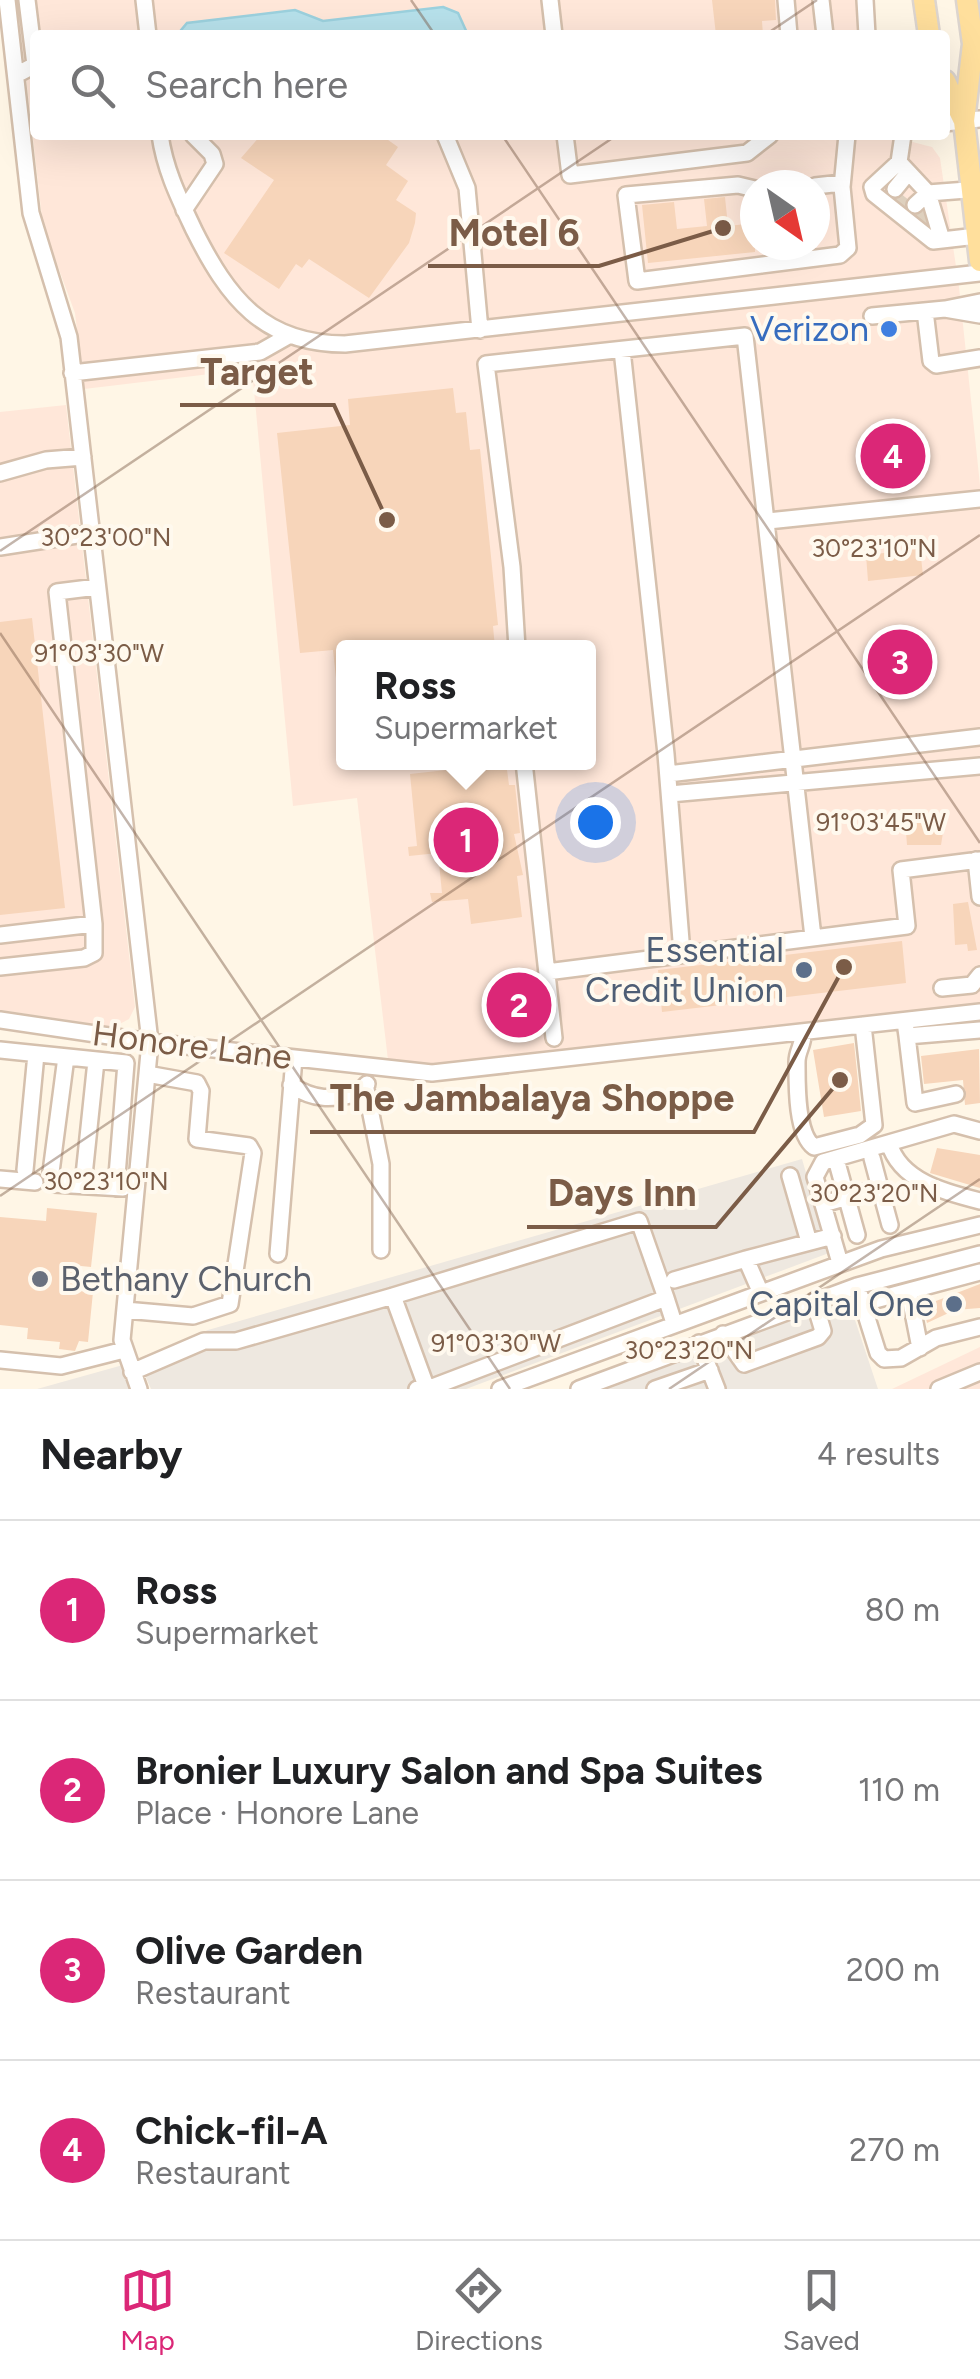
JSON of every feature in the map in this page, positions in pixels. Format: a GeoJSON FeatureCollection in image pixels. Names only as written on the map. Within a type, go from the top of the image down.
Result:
{"type":"FeatureCollection","features":[{"type":"Feature","properties":{"kind":"main road"},"geometry":{"type":"LineString","coordinates":[[924,0],[928,30]]}},
{"type":"Feature","properties":{"kind":"main road"},"geometry":{"type":"LineString","coordinates":[[963,121],[973,44],[967,0]]}},
{"type":"Feature","properties":{"kind":"main road"},"geometry":{"type":"LineString","coordinates":[[950,92],[963,121],[976,190],[980,262]]}},
{"type":"Feature","properties":{"kind":"street"},"geometry":{"type":"LineString","coordinates":[[7,0],[10,65],[33,226],[64,312],[150,1042],[125,1310],[124,1350],[139,1389]]}},
{"type":"Feature","properties":{"kind":"street"},"geometry":{"type":"LineString","coordinates":[[27,0],[31,30]]}},
{"type":"Feature","properties":{"kind":"street"},"geometry":{"type":"LineString","coordinates":[[144,0],[147,30]]}},
{"type":"Feature","properties":{"kind":"street"},"geometry":{"type":"LineString","coordinates":[[550,0],[553,30]]}},
{"type":"Feature","properties":{"kind":"street"},"geometry":{"type":"LineString","coordinates":[[786,0],[789,30]]}},
{"type":"Feature","properties":{"kind":"street"},"geometry":{"type":"LineString","coordinates":[[822,0],[824,30]]}},
{"type":"Feature","properties":{"kind":"street"},"geometry":{"type":"LineString","coordinates":[[865,0],[868,30]]}},
{"type":"Feature","properties":{"kind":"street"},"geometry":{"type":"LineString","coordinates":[[161,140],[166,168],[184,210],[225,287],[246,309],[310,342],[345,344],[980,273]]}},
{"type":"Feature","properties":{"kind":"street"},"geometry":{"type":"LineString","coordinates":[[184,210],[215,164],[212,154],[197,140]]}},
{"type":"Feature","properties":{"kind":"street"},"geometry":{"type":"LineString","coordinates":[[447,140],[466,188],[480,330]]}},
{"type":"Feature","properties":{"kind":"street"},"geometry":{"type":"LineString","coordinates":[[566,140],[570,175],[747,152],[763,140]]}},
{"type":"Feature","properties":{"kind":"street"},"geometry":{"type":"LineString","coordinates":[[830,256],[840,255],[848,248],[842,183],[846,140]]}},
{"type":"Feature","properties":{"kind":"street"},"geometry":{"type":"LineString","coordinates":[[904,140],[908,202],[932,242],[977,236]]}},
{"type":"Feature","properties":{"kind":"street"},"geometry":{"type":"LineString","coordinates":[[830,184],[842,183]]}},
{"type":"Feature","properties":{"kind":"street"},"geometry":{"type":"LineString","coordinates":[[740,185],[626,196],[637,280],[799,260]]}},
{"type":"Feature","properties":{"kind":"street"},"geometry":{"type":"LineString","coordinates":[[908,202],[976,190]]}},
{"type":"Feature","properties":{"kind":"street"},"geometry":{"type":"LineString","coordinates":[[908,202],[942,240]]}},
{"type":"Feature","properties":{"kind":"street"},"geometry":{"type":"LineString","coordinates":[[872,316],[980,302]]}},
{"type":"Feature","properties":{"kind":"street"},"geometry":{"type":"LineString","coordinates":[[945,309],[980,315]]}},
{"type":"Feature","properties":{"kind":"street"},"geometry":{"type":"LineString","coordinates":[[925,311],[931,360],[936,365],[980,358]]}},
{"type":"Feature","properties":{"kind":"street"},"geometry":{"type":"LineString","coordinates":[[72,373],[260,352],[290,335]]}},
{"type":"Feature","properties":{"kind":"street"},"geometry":{"type":"LineString","coordinates":[[517,640],[512,566],[486,364],[745,336],[813,937]]}},
{"type":"Feature","properties":{"kind":"street"},"geometry":{"type":"LineString","coordinates":[[622,350],[670,794],[682,953]]}},
{"type":"Feature","properties":{"kind":"street"},"geometry":{"type":"LineString","coordinates":[[0,473],[46,460],[82,457]]}},
{"type":"Feature","properties":{"kind":"street"},"geometry":{"type":"LineString","coordinates":[[768,521],[980,499]]}},
{"type":"Feature","properties":{"kind":"street"},"geometry":{"type":"LineString","coordinates":[[0,547],[90,534]]}},
{"type":"Feature","properties":{"kind":"street"},"geometry":{"type":"LineString","coordinates":[[0,968],[84,958],[94,953],[57,592],[97,587]]}},
{"type":"Feature","properties":{"kind":"street"},"geometry":{"type":"LineString","coordinates":[[668,774],[980,737]]}},
{"type":"Feature","properties":{"kind":"street"},"geometry":{"type":"LineString","coordinates":[[670,794],[980,766]]}},
{"type":"Feature","properties":{"kind":"street"},"geometry":{"type":"LineString","coordinates":[[525,770],[554,1038]]}},
{"type":"Feature","properties":{"kind":"street"},"geometry":{"type":"LineString","coordinates":[[547,972],[907,926],[901,870],[978,860],[980,897]]}},
{"type":"Feature","properties":{"kind":"street"},"geometry":{"type":"LineString","coordinates":[[0,934],[94,924]]}},
{"type":"Feature","properties":{"kind":"street"},"geometry":{"type":"LineString","coordinates":[[942,988],[972,985],[980,976]]}},
{"type":"Feature","properties":{"kind":"street","name":"Honore Lane"},"geometry":{"type":"LineString","coordinates":[[0,1020],[150,1042],[432,1073],[863,1024],[906,1028],[980,1012]]}},
{"type":"Feature","properties":{"kind":"street"},"geometry":{"type":"LineString","coordinates":[[802,1032],[804,1045],[796,1057],[800,1096],[804,1134],[814,1147],[860,1135],[874,1125],[863,1024]]}},
{"type":"Feature","properties":{"kind":"street"},"geometry":{"type":"LineString","coordinates":[[956,1094],[916,1102],[906,1028],[980,1030]]}},
{"type":"Feature","properties":{"kind":"street"},"geometry":{"type":"LineString","coordinates":[[0,1064],[1,1050],[126,1063],[116,1188]]}},
{"type":"Feature","properties":{"kind":"street"},"geometry":{"type":"LineString","coordinates":[[28,1177],[36,1054]]}},
{"type":"Feature","properties":{"kind":"street"},"geometry":{"type":"LineString","coordinates":[[56,1180],[66,1058]]}},
{"type":"Feature","properties":{"kind":"street"},"geometry":{"type":"LineString","coordinates":[[278,1254],[294,1058]]}},
{"type":"Feature","properties":{"kind":"street"},"geometry":{"type":"LineString","coordinates":[[83,1185],[96,1061]]}},
{"type":"Feature","properties":{"kind":"street"},"geometry":{"type":"LineString","coordinates":[[368,1066],[366,1088],[381,1164],[381,1250]]}},
{"type":"Feature","properties":{"kind":"street"},"geometry":{"type":"LineString","coordinates":[[125,1310],[194,1316],[230,1304],[253,1153],[250,1146],[196,1139],[201,1091],[197,1082],[148,1074]]}},
{"type":"Feature","properties":{"kind":"street"},"geometry":{"type":"LineString","coordinates":[[291,1085],[316,1098],[358,1094],[366,1088]]}},
{"type":"Feature","properties":{"kind":"street"},"geometry":{"type":"LineString","coordinates":[[840,1263],[816,1176],[823,1162],[954,1124],[980,1131]]}},
{"type":"Feature","properties":{"kind":"street"},"geometry":{"type":"LineString","coordinates":[[889,1143],[894,1163],[907,1173],[939,1190],[980,1200]]}},
{"type":"Feature","properties":{"kind":"street"},"geometry":{"type":"LineString","coordinates":[[836,1158],[857,1235]]}},
{"type":"Feature","properties":{"kind":"street"},"geometry":{"type":"LineString","coordinates":[[872,1158],[890,1225]]}},
{"type":"Feature","properties":{"kind":"street"},"geometry":{"type":"LineString","coordinates":[[790,1176],[809,1242]]}},
{"type":"Feature","properties":{"kind":"street"},"geometry":{"type":"LineString","coordinates":[[0,1179],[28,1177],[138,1189]]}},
{"type":"Feature","properties":{"kind":"street"},"geometry":{"type":"LineString","coordinates":[[823,1204],[880,1188]]}},
{"type":"Feature","properties":{"kind":"street"},"geometry":{"type":"LineString","coordinates":[[132,1372],[204,1341],[236,1341],[639,1221],[674,1323]]}},
{"type":"Feature","properties":{"kind":"street"},"geometry":{"type":"LineString","coordinates":[[500,1389],[840,1263],[980,1225]]}},
{"type":"Feature","properties":{"kind":"street"},"geometry":{"type":"LineString","coordinates":[[674,1280],[832,1236]]}},
{"type":"Feature","properties":{"kind":"street"},"geometry":{"type":"LineString","coordinates":[[578,1389],[857,1286],[980,1254]]}},
{"type":"Feature","properties":{"kind":"street"},"geometry":{"type":"LineString","coordinates":[[746,1259],[760,1291]]}},
{"type":"Feature","properties":{"kind":"street"},"geometry":{"type":"LineString","coordinates":[[864,1303],[980,1272]]}},
{"type":"Feature","properties":{"kind":"street"},"geometry":{"type":"LineString","coordinates":[[857,1286],[881,1357],[901,1358],[936,1338],[980,1326]]}},
{"type":"Feature","properties":{"kind":"street"},"geometry":{"type":"LineString","coordinates":[[908,1292],[920,1348]]}},
{"type":"Feature","properties":{"kind":"street"},"geometry":{"type":"LineString","coordinates":[[394,1296],[424,1388],[666,1298]]}},
{"type":"Feature","properties":{"kind":"street"},"geometry":{"type":"LineString","coordinates":[[723,1334],[744,1364],[818,1337],[823,1331],[814,1301]]}},
{"type":"Feature","properties":{"kind":"street"},"geometry":{"type":"LineString","coordinates":[[699,1344],[717,1389]]}},
{"type":"Feature","properties":{"kind":"street"},"geometry":{"type":"LineString","coordinates":[[0,1360],[60,1366],[124,1350]]}},
{"type":"Feature","properties":{"kind":"street"},"geometry":{"type":"LineString","coordinates":[[655,1389],[710,1370]]}},
{"type":"Feature","properties":{"kind":"street"},"geometry":{"type":"LineString","coordinates":[[939,1389],[980,1372]]}},
{"type":"Feature","properties":{"kind":"shaded area"},"geometry":{"type":"Polygon","coordinates":[[[17,0],[859,0],[861,30],[30,30],[30,113],[17,0]]]}},
{"type":"Feature","properties":{"kind":"shaded area"},"geometry":{"type":"Polygon","coordinates":[[[33,140],[905,140],[932,147],[940,158],[959,287],[980,485],[980,1005],[430,1067],[388,1060],[357,798],[293,806],[252,369],[84,389],[75,313],[43,226],[33,140]]]}},
{"type":"Feature","properties":{"kind":"shaded area"},"geometry":{"type":"Polygon","coordinates":[[[66,405],[135,1007],[129,1019],[114,1027],[0,1010],[0,412],[66,405]]]}},
{"type":"Feature","properties":{"kind":"shaded area"},"geometry":{"type":"Polygon","coordinates":[[[802,1159],[829,1253],[466,1389],[151,1389],[138,1359],[208,1330],[802,1159]]]}},
{"type":"Feature","properties":{"kind":"shaded area"},"geometry":{"type":"Polygon","coordinates":[[[845,1290],[878,1389],[593,1389],[845,1290]]]}},
{"type":"Feature","properties":{"kind":"shaded area"},"geometry":{"type":"Polygon","coordinates":[[[980,1347],[980,1389],[892,1389],[980,1347]]]}},
{"type":"Feature","properties":{"kind":"shaded area"},"geometry":{"type":"Polygon","coordinates":[[[123,1365],[132,1389],[37,1389],[123,1365]]]}},
{"type":"Feature","properties":{"kind":"water"},"geometry":{"type":"Polygon","coordinates":[[[443,7],[458,13],[466,30],[181,30],[187,23],[295,10],[323,21],[443,7]]]}},
{"type":"Feature","properties":{"kind":"building"},"geometry":{"type":"Polygon","coordinates":[[[712,0],[775,0],[776,20],[762,21],[763,30],[715,30],[712,0]]]}},
{"type":"Feature","properties":{"kind":"building"},"geometry":{"type":"Polygon","coordinates":[[[257,140],[388,140],[398,147],[386,165],[408,181],[396,200],[416,213],[415,223],[409,243],[369,298],[309,259],[302,268],[296,264],[279,289],[224,253],[274,180],[241,158],[257,140]]]}},
{"type":"Feature","properties":{"kind":"building"},"geometry":{"type":"Polygon","coordinates":[[[725,197],[728,226],[740,225],[740,254],[648,263],[642,205],[674,202],[677,229],[707,226],[704,199],[725,197]]]}},
{"type":"Feature","properties":{"kind":"building"},"geometry":{"type":"Polygon","coordinates":[[[453,388],[456,413],[466,412],[470,450],[480,449],[498,625],[493,626],[494,640],[336,640],[336,678],[333,650],[300,653],[277,433],[350,425],[348,399],[453,388]]]}},
{"type":"Feature","properties":{"kind":"building"},"geometry":{"type":"Polygon","coordinates":[[[922,439],[925,466],[865,473],[861,446],[922,439]]]}},
{"type":"Feature","properties":{"kind":"building"},"geometry":{"type":"Polygon","coordinates":[[[920,549],[923,575],[868,581],[866,555],[920,549]]]}},
{"type":"Feature","properties":{"kind":"building"},"geometry":{"type":"Polygon","coordinates":[[[32,618],[65,908],[0,915],[0,622],[32,618]]]}},
{"type":"Feature","properties":{"kind":"building"},"geometry":{"type":"Polygon","coordinates":[[[921,632],[928,685],[878,692],[871,639],[921,632]]]}},
{"type":"Feature","properties":{"kind":"building"},"geometry":{"type":"Polygon","coordinates":[[[507,770],[509,785],[515,785],[520,833],[514,834],[523,875],[517,876],[522,917],[471,924],[468,899],[432,902],[430,893],[442,893],[438,853],[409,856],[408,847],[417,846],[410,774],[507,770]]]}},
{"type":"Feature","properties":{"kind":"building"},"geometry":{"type":"Polygon","coordinates":[[[938,811],[939,820],[945,820],[941,845],[907,845],[905,819],[938,811]]]}},
{"type":"Feature","properties":{"kind":"building"},"geometry":{"type":"Polygon","coordinates":[[[968,902],[977,950],[968,951],[967,944],[955,945],[953,904],[968,902]]]}},
{"type":"Feature","properties":{"kind":"building"},"geometry":{"type":"Polygon","coordinates":[[[902,941],[906,983],[662,1012],[658,970],[902,941]]]}},
{"type":"Feature","properties":{"kind":"building"},"geometry":{"type":"Polygon","coordinates":[[[537,983],[541,1025],[499,1028],[495,986],[537,983]]]}},
{"type":"Feature","properties":{"kind":"building"},"geometry":{"type":"Polygon","coordinates":[[[854,1043],[861,1111],[824,1117],[813,1050],[854,1043]]]}},
{"type":"Feature","properties":{"kind":"building"},"geometry":{"type":"Polygon","coordinates":[[[979,1049],[980,1103],[965,1105],[963,1080],[924,1084],[921,1056],[979,1049]]]}},
{"type":"Feature","properties":{"kind":"building"},"geometry":{"type":"Polygon","coordinates":[[[937,1148],[980,1155],[980,1188],[930,1173],[937,1148]]]}},
{"type":"Feature","properties":{"kind":"building","name":"Bethany Church"},"geometry":{"type":"Polygon","coordinates":[[[47,1208],[97,1213],[91,1267],[81,1266],[78,1291],[93,1292],[88,1342],[79,1341],[75,1351],[59,1349],[60,1342],[27,1339],[28,1328],[0,1325],[0,1217],[46,1221],[47,1208]]]}},
{"type":"Feature","properties":{"kind":"building","name":"Capital One"},"geometry":{"type":"Polygon","coordinates":[[[980,1284],[980,1308],[955,1310],[927,1323],[923,1306],[980,1284]]]}},
{"type":"Feature","properties":{"kind":"tunnel"},"geometry":{"type":"LineString","coordinates":[[897,207],[905,197]]}},
{"type":"Feature","properties":{"kind":"tunnel"},"geometry":{"type":"LineString","coordinates":[[918,224],[926,214]]}},
{"type":"Feature","properties":{"kind":"place","name":"Motel 6"},"geometry":{"type":"Point","coordinates":[723,228]}},
{"type":"Feature","properties":{"kind":"place","name":"Verizon"},"geometry":{"type":"Point","coordinates":[889,329]}},
{"type":"Feature","properties":{"kind":"place","name":"Chick-fil-A"},"geometry":{"type":"Point","coordinates":[893,456]}},
{"type":"Feature","properties":{"kind":"place","name":"Target"},"geometry":{"type":"Point","coordinates":[387,520]}},
{"type":"Feature","properties":{"kind":"place","name":"Olive Garden"},"geometry":{"type":"Point","coordinates":[900,662]}},
{"type":"Feature","properties":{"kind":"place","name":"Ross"},"geometry":{"type":"Point","coordinates":[466,840]}},
{"type":"Feature","properties":{"kind":"place","name":"The Jambalaya Shoppe"},"geometry":{"type":"Point","coordinates":[844,967]}},
{"type":"Feature","properties":{"kind":"place","name":"Essential Credit Union"},"geometry":{"type":"Point","coordinates":[804,970]}},
{"type":"Feature","properties":{"kind":"place","name":"Bronier Luxury Salon and Spa Suites"},"geometry":{"type":"Point","coordinates":[519,1005]}},
{"type":"Feature","properties":{"kind":"place","name":"Days Inn"},"geometry":{"type":"Point","coordinates":[840,1080]}},
{"type":"Feature","properties":{"kind":"place","name":"Bethany Church"},"geometry":{"type":"Point","coordinates":[40,1279]}},
{"type":"Feature","properties":{"kind":"place","name":"Capital One"},"geometry":{"type":"Point","coordinates":[954,1304]}}]}
